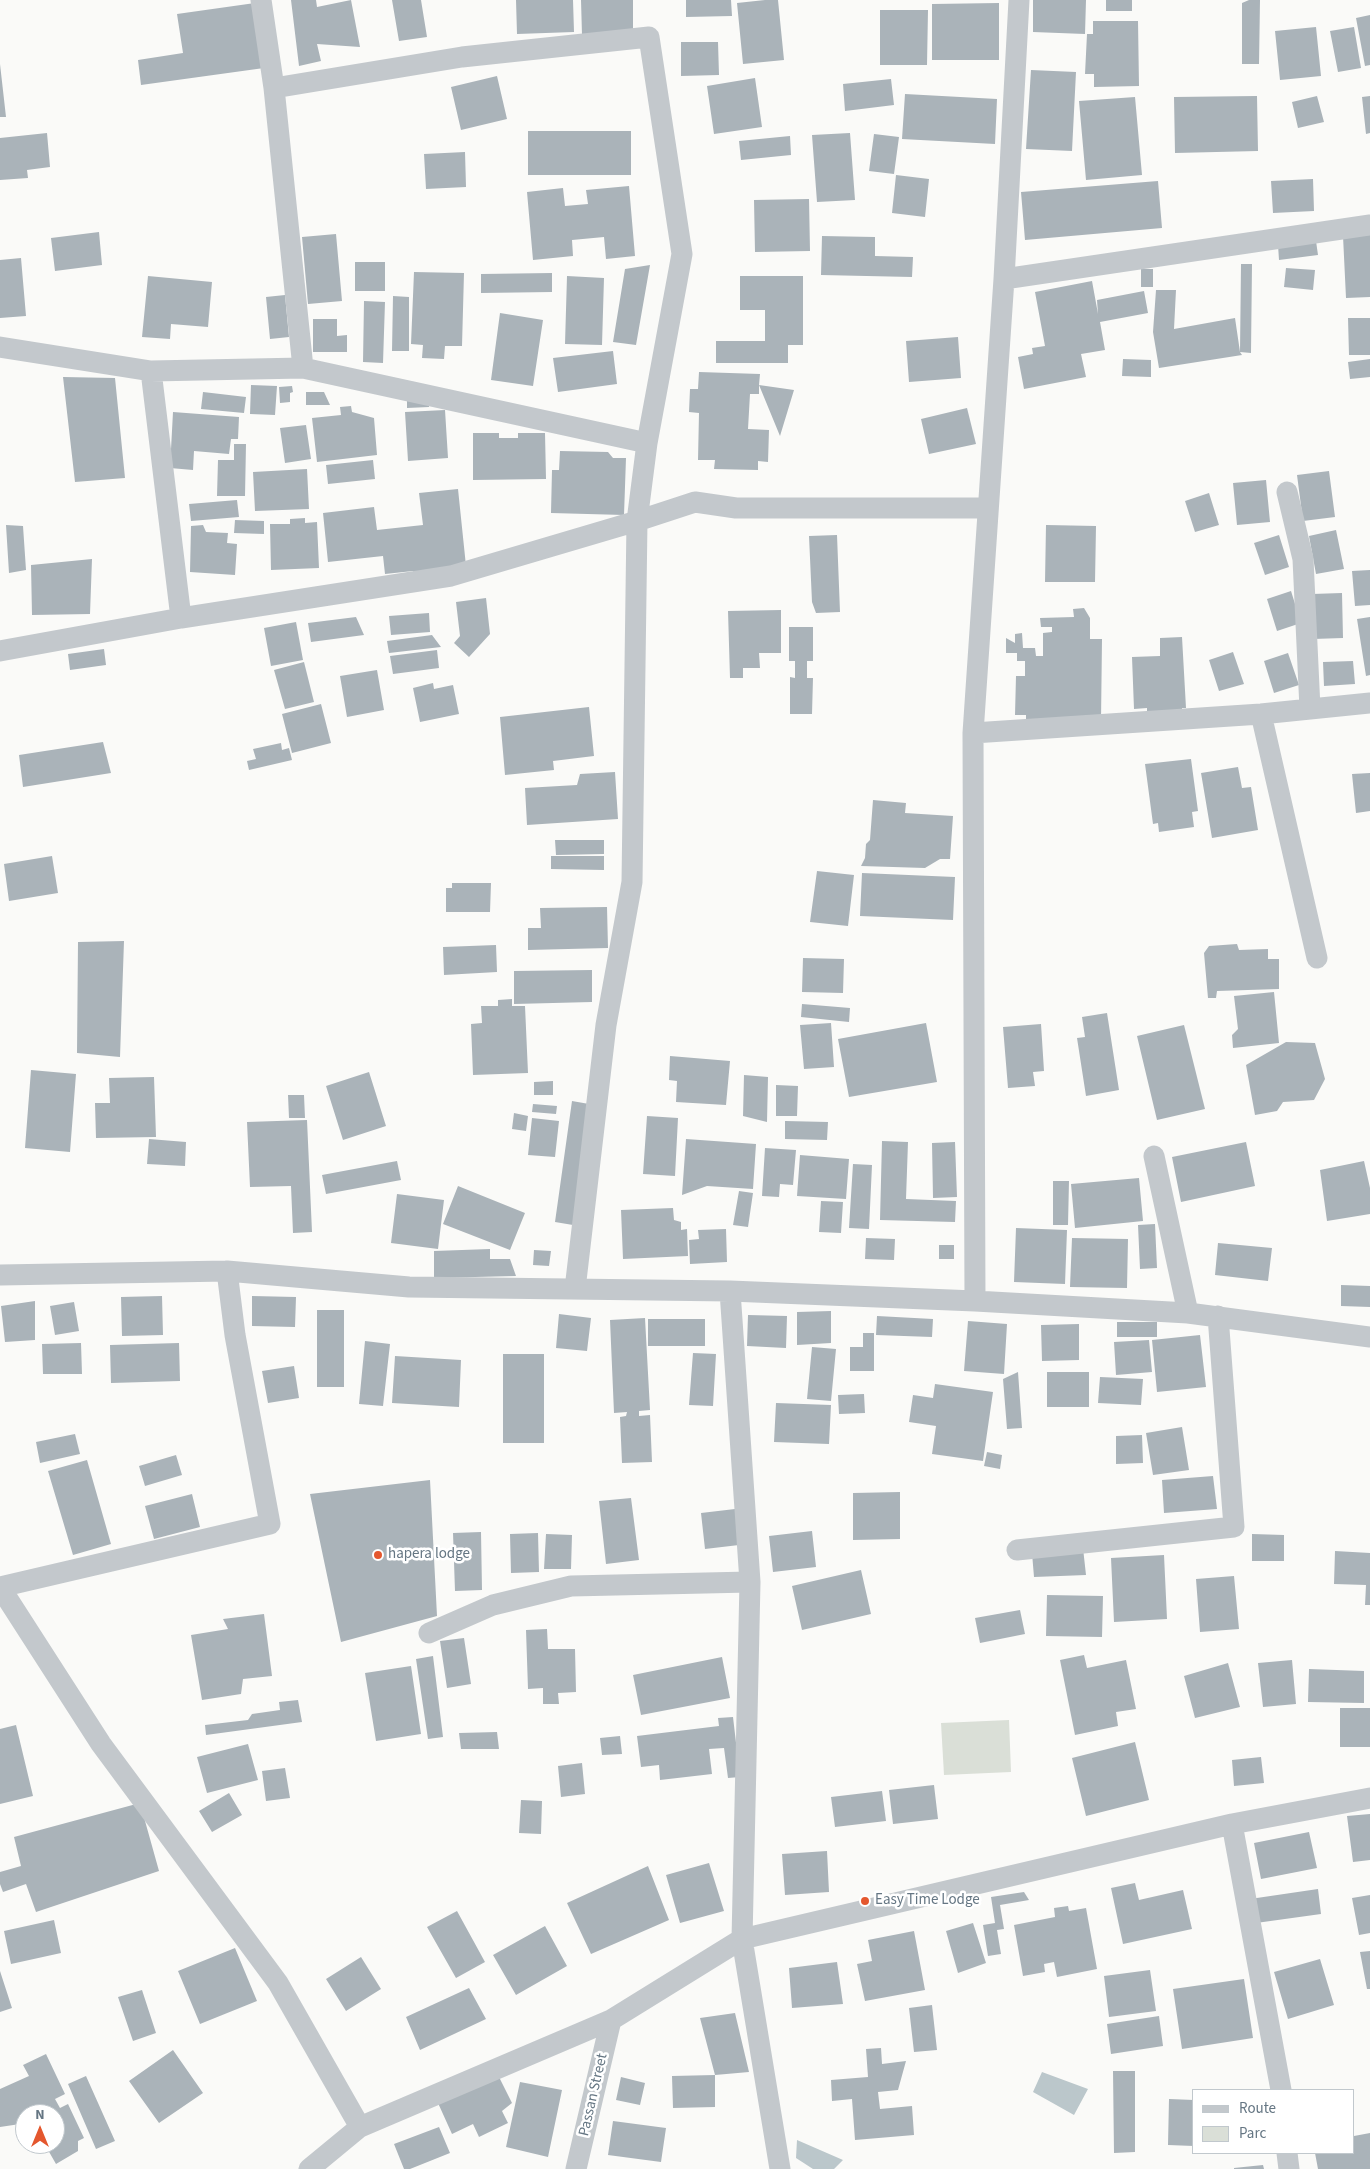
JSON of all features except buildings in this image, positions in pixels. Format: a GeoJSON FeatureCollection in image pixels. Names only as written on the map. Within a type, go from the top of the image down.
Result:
{"type":"FeatureCollection","features":[{"type":"Feature","properties":{"kind":"street"},"geometry":{"type":"LineString","coordinates":[[261,0],[274,88],[303,368]]}},
{"type":"Feature","properties":{"kind":"street"},"geometry":{"type":"LineString","coordinates":[[975,1301],[973,733],[1004,280],[1019,0]]}},
{"type":"Feature","properties":{"kind":"street"},"geometry":{"type":"LineString","coordinates":[[274,88],[462,57],[649,37],[682,254],[647,444],[637,521],[632,882],[606,1025],[575,1289]]}},
{"type":"Feature","properties":{"kind":"street"},"geometry":{"type":"LineString","coordinates":[[1004,280],[1370,225]]}},
{"type":"Feature","properties":{"kind":"street"},"geometry":{"type":"LineString","coordinates":[[0,347],[152,371],[303,368],[647,444]]}},
{"type":"Feature","properties":{"kind":"street"},"geometry":{"type":"LineString","coordinates":[[152,371],[181,618]]}},
{"type":"Feature","properties":{"kind":"street"},"geometry":{"type":"LineString","coordinates":[[1287,492],[1303,559],[1310,709]]}},
{"type":"Feature","properties":{"kind":"street"},"geometry":{"type":"LineString","coordinates":[[0,651],[181,618],[451,576],[695,502],[736,508],[988,508]]}},
{"type":"Feature","properties":{"kind":"street"},"geometry":{"type":"LineString","coordinates":[[973,733],[1261,714],[1370,703]]}},
{"type":"Feature","properties":{"kind":"street"},"geometry":{"type":"LineString","coordinates":[[1261,714],[1317,958]]}},
{"type":"Feature","properties":{"kind":"street"},"geometry":{"type":"LineString","coordinates":[[1154,1156],[1188,1313]]}},
{"type":"Feature","properties":{"kind":"street"},"geometry":{"type":"LineString","coordinates":[[228,1271],[235,1335],[270,1524],[0,1587],[101,1744],[278,1983],[360,2127]]}},
{"type":"Feature","properties":{"kind":"street"},"geometry":{"type":"LineString","coordinates":[[0,1275],[228,1271],[408,1287],[730,1291],[975,1301],[1188,1313],[1370,1336]]}},
{"type":"Feature","properties":{"kind":"street"},"geometry":{"type":"LineString","coordinates":[[730,1291],[750,1582],[742,1939],[780,2169]]}},
{"type":"Feature","properties":{"kind":"street"},"geometry":{"type":"LineString","coordinates":[[1017,1550],[1234,1527],[1218,1316]]}},
{"type":"Feature","properties":{"kind":"street"},"geometry":{"type":"LineString","coordinates":[[429,1633],[493,1606],[571,1586],[750,1582]]}},
{"type":"Feature","properties":{"kind":"street"},"geometry":{"type":"LineString","coordinates":[[309,2169],[360,2127],[611,2020],[742,1939],[1232,1824],[1370,1798]]}},
{"type":"Feature","properties":{"kind":"street"},"geometry":{"type":"LineString","coordinates":[[1232,1824],[1281,2089]]}},
{"type":"Feature","properties":{"kind":"street","name":"Passan Street"},"geometry":{"type":"LineString","coordinates":[[576,2169],[611,2020]]}},
{"type":"Feature","properties":{"kind":"street"},"geometry":{"type":"LineString","coordinates":[[1287,2154],[1289,2169]]}},
{"type":"Feature","properties":{"kind":"green space"},"geometry":{"type":"Polygon","coordinates":[[[1009,1720],[1011,1772],[944,1775],[941,1723],[1009,1720]]]}},
{"type":"Feature","properties":{"kind":"shaded area"},"geometry":{"type":"Polygon","coordinates":[[[1042,2072],[1088,2089],[1074,2115],[1033,2092],[1042,2072]]]}},
{"type":"Feature","properties":{"kind":"shaded area"},"geometry":{"type":"Polygon","coordinates":[[[797,2140],[843,2160],[834,2169],[813,2169],[796,2158],[797,2140]]]}},
{"type":"Feature","properties":{"kind":"place","name":"hapera lodge"},"geometry":{"type":"Point","coordinates":[378,1555]}},
{"type":"Feature","properties":{"kind":"place","name":"Easy Time Lodge"},"geometry":{"type":"Point","coordinates":[865,1901]}}]}
